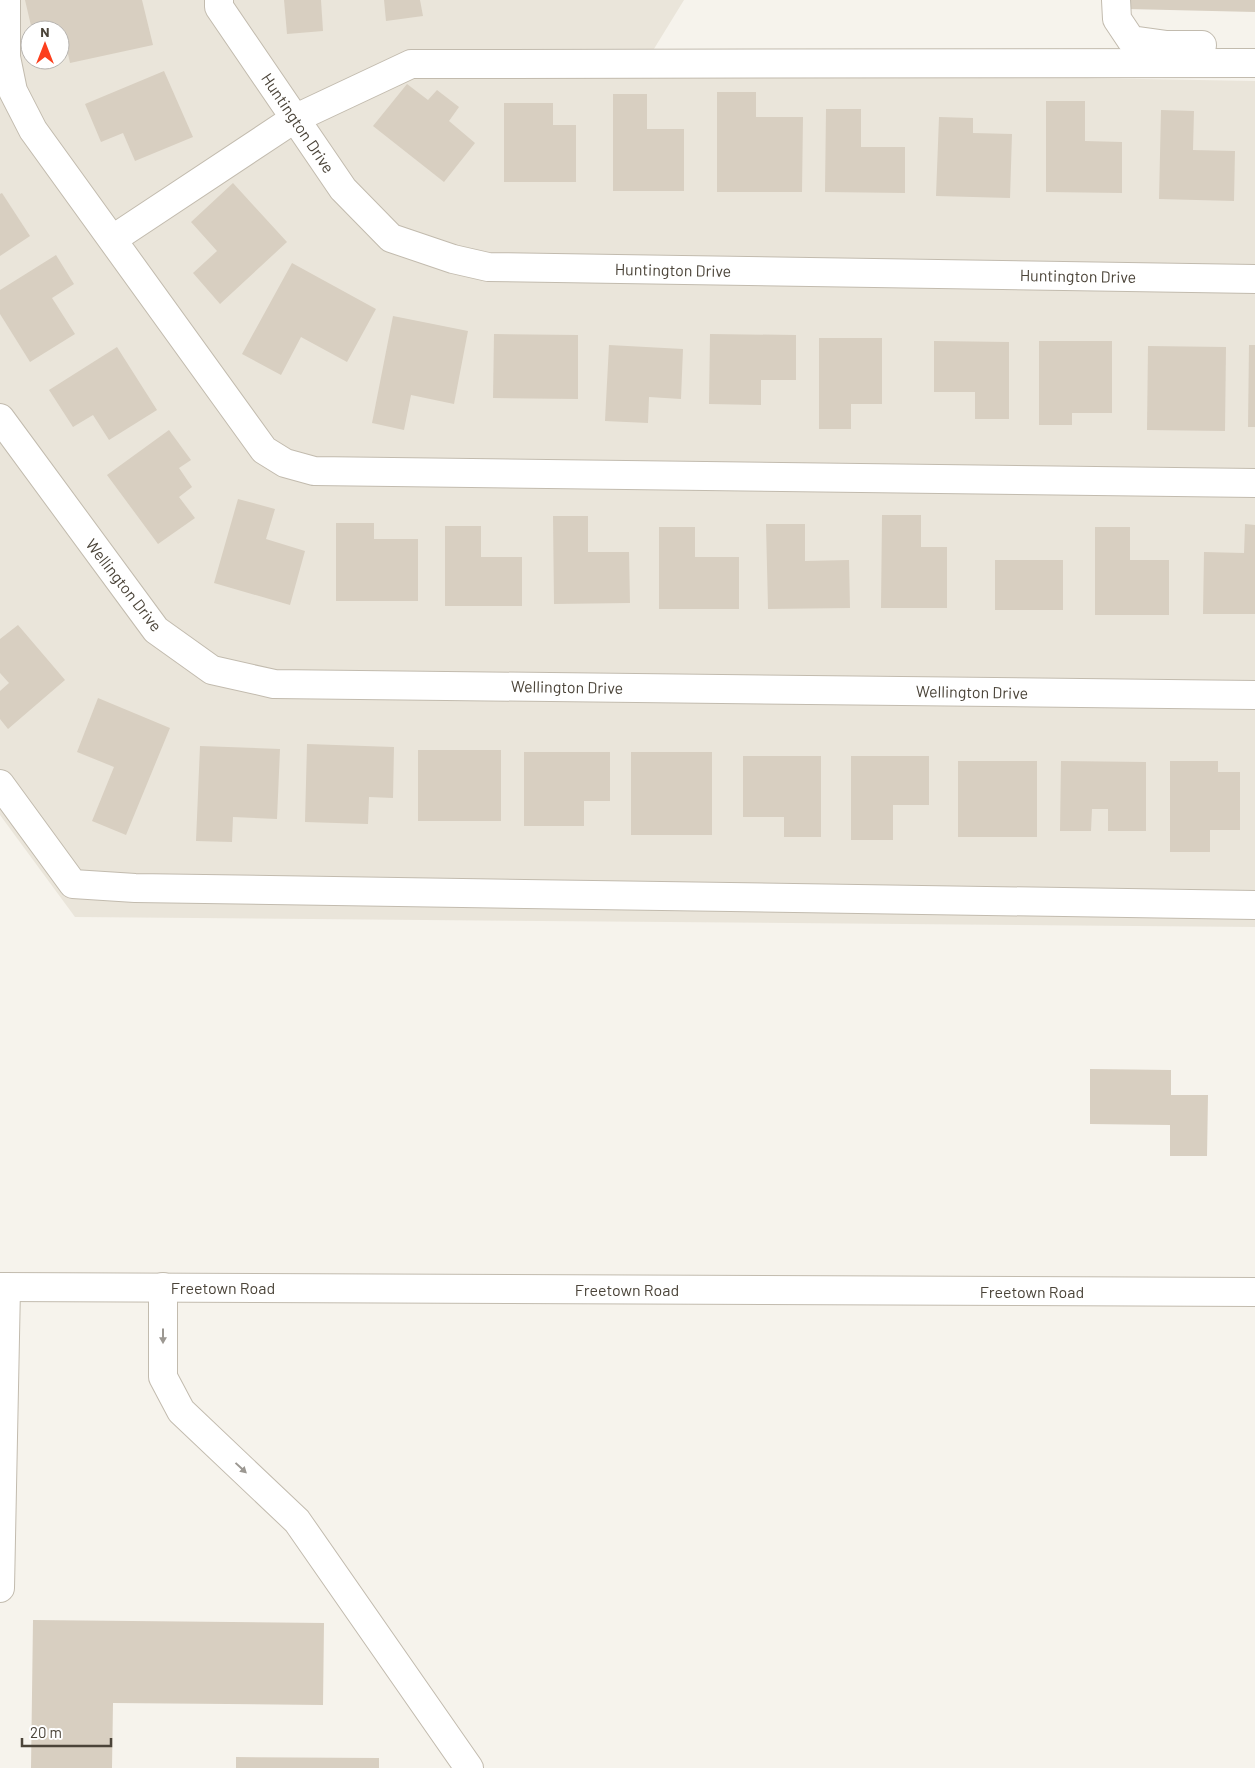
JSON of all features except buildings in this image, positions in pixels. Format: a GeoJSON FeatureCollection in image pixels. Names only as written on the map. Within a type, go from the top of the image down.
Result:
{"type":"FeatureCollection","features":[{"type":"Feature","properties":{"kind":"street"},"geometry":{"type":"LineString","coordinates":[[6,0],[6,57],[13,91],[33,130],[264,450],[285,463],[314,471],[1255,482]]}},
{"type":"Feature","properties":{"kind":"street","name":"Huntington Drive"},"geometry":{"type":"LineString","coordinates":[[219,0],[219,7],[343,189],[391,238],[453,259],[488,267],[1255,279]]}},
{"type":"Feature","properties":{"kind":"street"},"geometry":{"type":"LineString","coordinates":[[1116,0],[1116,20],[1132,40],[1167,44],[1255,44]]}},
{"type":"Feature","properties":{"kind":"street"},"geometry":{"type":"LineString","coordinates":[[113,239],[294,119],[411,64],[1255,63]]}},
{"type":"Feature","properties":{"kind":"street","name":"Wellington Drive"},"geometry":{"type":"LineString","coordinates":[[0,418],[156,630],[212,670],[274,684],[1255,695]]}},
{"type":"Feature","properties":{"kind":"street"},"geometry":{"type":"LineString","coordinates":[[0,784],[73,884],[155,888],[1255,905]]}},
{"type":"Feature","properties":{"kind":"street"},"geometry":{"type":"LineString","coordinates":[[0,1588],[3,1287]]}},
{"type":"Feature","properties":{"kind":"street","name":"Freetown Road"},"geometry":{"type":"LineString","coordinates":[[3,1287],[1255,1292]]}},
{"type":"Feature","properties":{"kind":"street"},"geometry":{"type":"LineString","coordinates":[[163,1288],[163,1377],[181,1411],[297,1520],[469,1768]]}},
{"type":"Feature","properties":{"kind":"shaded area"},"geometry":{"type":"Polygon","coordinates":[[[0,0],[684,0],[641,70],[1255,81],[1255,927],[75,917],[0,815],[0,0]]]}}]}
